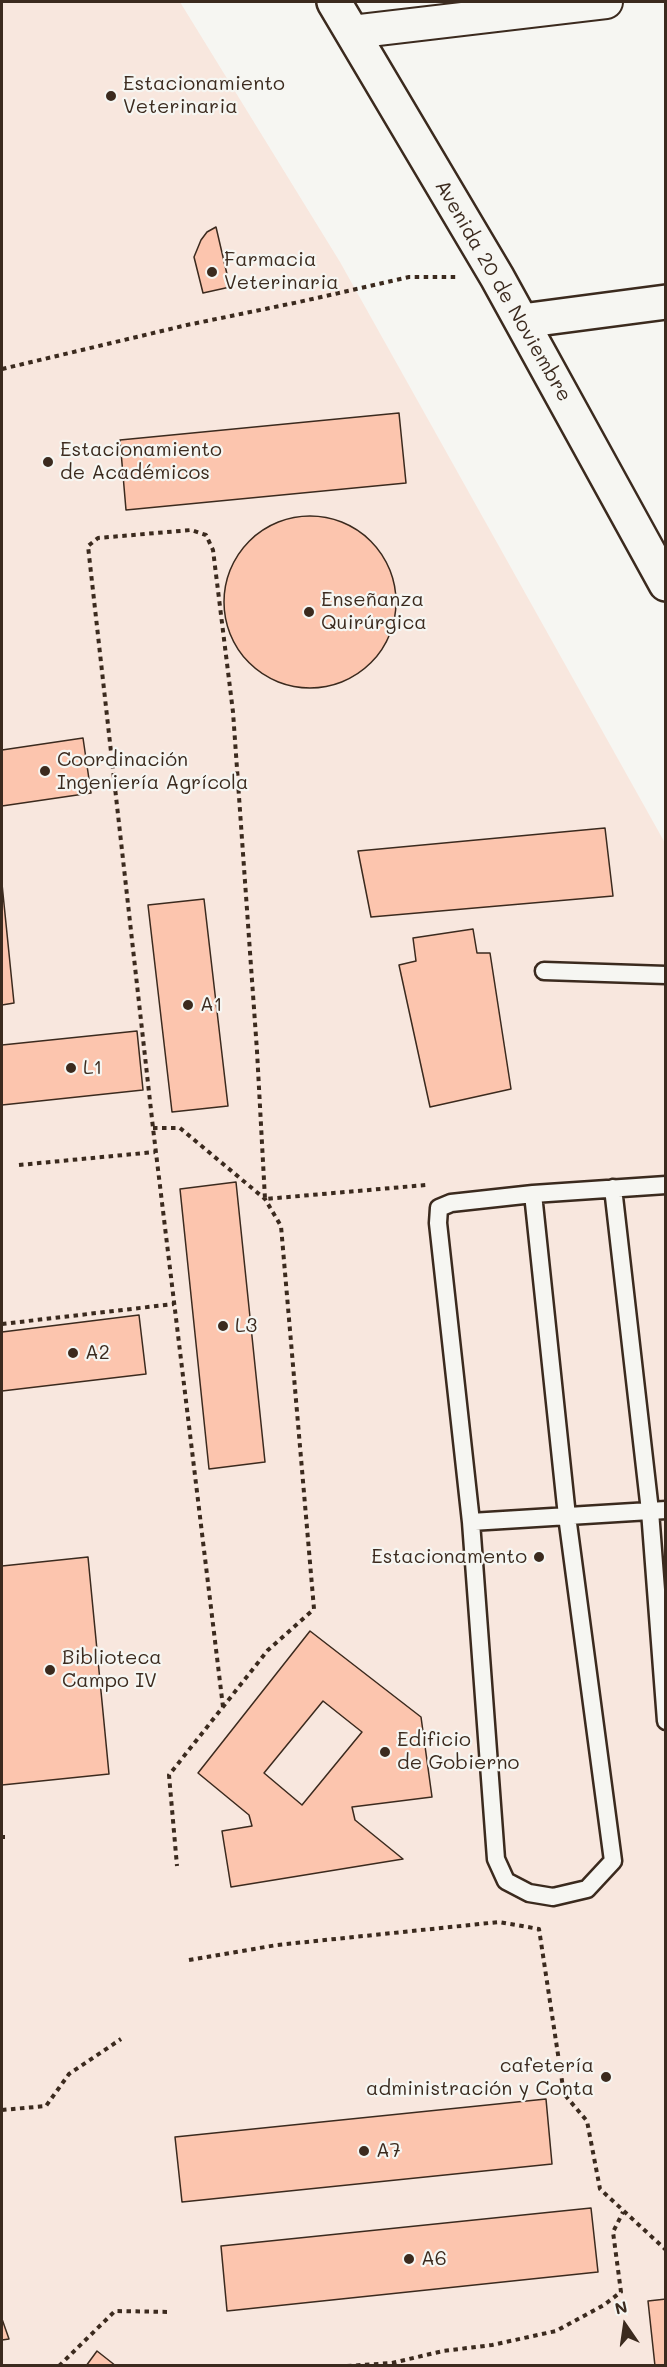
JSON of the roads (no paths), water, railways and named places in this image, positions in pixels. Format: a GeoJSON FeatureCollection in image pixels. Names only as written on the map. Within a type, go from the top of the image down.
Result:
{"type":"FeatureCollection","features":[{"type":"Feature","properties":{"kind":"main road","name":"Avenida 20 de Noviembre"},"geometry":{"type":"LineString","coordinates":[[334,2],[497,277],[666,584]]}},
{"type":"Feature","properties":{"kind":"main road"},"geometry":{"type":"LineString","coordinates":[[522,321],[666,302]]}},
{"type":"Feature","properties":{"kind":"street"},"geometry":{"type":"LineString","coordinates":[[352,32],[606,2]]}},
{"type":"Feature","properties":{"kind":"lane"},"geometry":{"type":"LineString","coordinates":[[544,971],[666,975]]}},
{"type":"Feature","properties":{"kind":"lane"},"geometry":{"type":"LineString","coordinates":[[534,1194],[567,1516],[613,1861],[587,1889],[553,1897],[529,1893],[506,1881],[496,1859],[471,1522],[438,1223],[440,1208],[451,1203],[534,1194],[666,1185]]}},
{"type":"Feature","properties":{"kind":"lane"},"geometry":{"type":"LineString","coordinates":[[613,1188],[658,1510],[666,1721]]}},
{"type":"Feature","properties":{"kind":"lane"},"geometry":{"type":"LineString","coordinates":[[471,1522],[658,1510]]}},
{"type":"Feature","properties":{"kind":"place","name":"Estacionamiento Veterinaria"},"geometry":{"type":"Point","coordinates":[111,96]}},
{"type":"Feature","properties":{"kind":"place","name":"Farmacia Veterinaria"},"geometry":{"type":"Point","coordinates":[212,272]}},
{"type":"Feature","properties":{"kind":"place","name":"Estacionamiento de Académicos"},"geometry":{"type":"Point","coordinates":[48,462]}},
{"type":"Feature","properties":{"kind":"place","name":"Enseñanza Quirúrgica"},"geometry":{"type":"Point","coordinates":[309,612]}},
{"type":"Feature","properties":{"kind":"place","name":"Coordinación Ingeniería Agrícola"},"geometry":{"type":"Point","coordinates":[45,771]}},
{"type":"Feature","properties":{"kind":"place","name":"A1"},"geometry":{"type":"Point","coordinates":[188,1005]}},
{"type":"Feature","properties":{"kind":"place","name":"L1"},"geometry":{"type":"Point","coordinates":[71,1068]}},
{"type":"Feature","properties":{"kind":"place","name":"L3"},"geometry":{"type":"Point","coordinates":[223,1326]}},
{"type":"Feature","properties":{"kind":"place","name":"A2"},"geometry":{"type":"Point","coordinates":[73,1353]}},
{"type":"Feature","properties":{"kind":"place","name":"Estacionamento"},"geometry":{"type":"Point","coordinates":[539,1557]}},
{"type":"Feature","properties":{"kind":"place","name":"Biblioteca Campo IV"},"geometry":{"type":"Point","coordinates":[50,1670]}},
{"type":"Feature","properties":{"kind":"place","name":"Edificio de Gobierno"},"geometry":{"type":"Point","coordinates":[385,1752]}},
{"type":"Feature","properties":{"kind":"place","name":"cafetería administración y Conta"},"geometry":{"type":"Point","coordinates":[606,2077]}},
{"type":"Feature","properties":{"kind":"place","name":"A7"},"geometry":{"type":"Point","coordinates":[364,2151]}},
{"type":"Feature","properties":{"kind":"place","name":"A6"},"geometry":{"type":"Point","coordinates":[409,2259]}}]}
